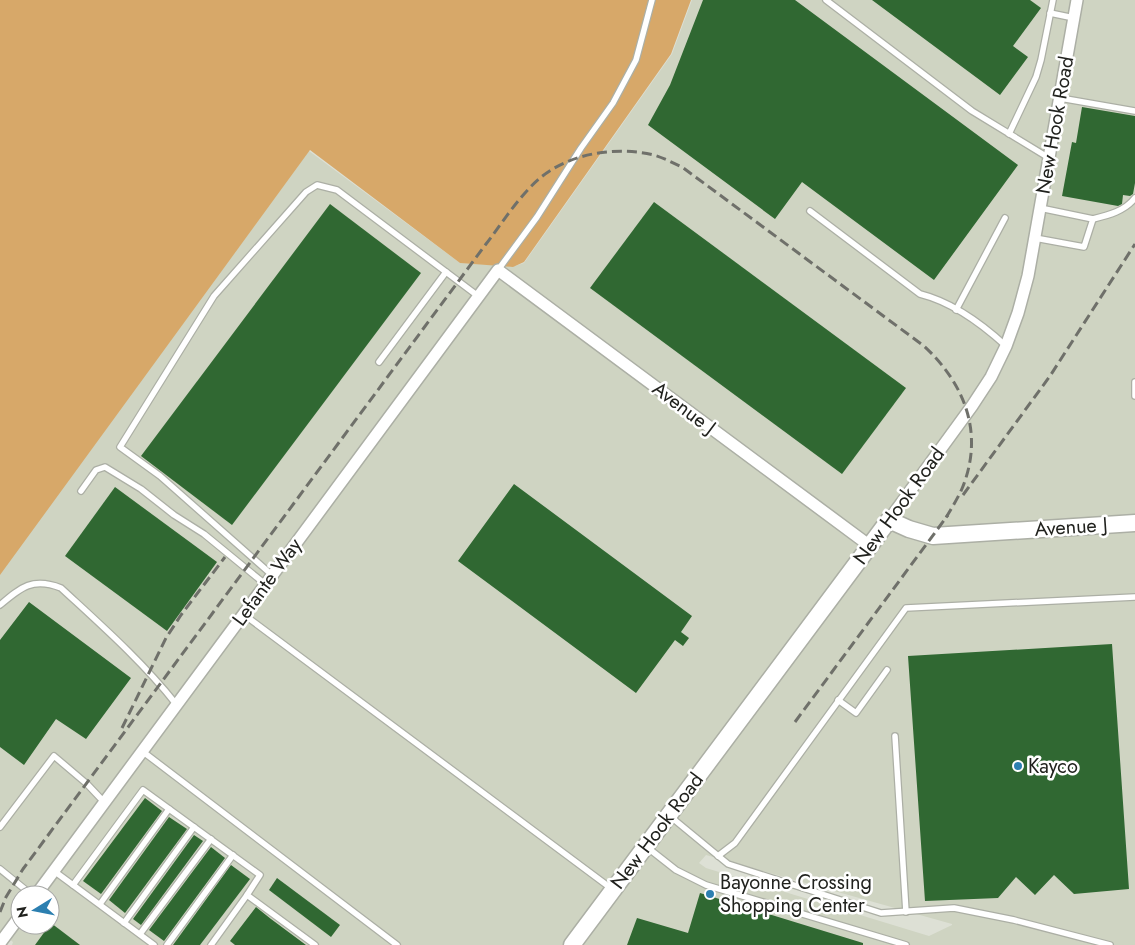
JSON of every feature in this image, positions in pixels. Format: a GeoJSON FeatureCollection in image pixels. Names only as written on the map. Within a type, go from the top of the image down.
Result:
{"type":"FeatureCollection","features":[{"type":"Feature","properties":{"kind":"street","name":"New Hook Road"},"geometry":{"type":"LineString","coordinates":[[572,945],[870,546],[972,406],[991,376],[1006,346],[1018,313],[1028,276],[1077,0]]}},
{"type":"Feature","properties":{"kind":"street","name":"Lefante Way"},"geometry":{"type":"LineString","coordinates":[[42,885],[498,270]]}},
{"type":"Feature","properties":{"kind":"street","name":"Avenue J"},"geometry":{"type":"LineString","coordinates":[[498,270],[870,546]]}},
{"type":"Feature","properties":{"kind":"street","name":"Avenue J"},"geometry":{"type":"LineString","coordinates":[[889,520],[909,529],[933,536],[1135,523]]}},
{"type":"Feature","properties":{"kind":"street"},"geometry":{"type":"LineString","coordinates":[[0,943],[10,930]]}},
{"type":"Feature","properties":{"kind":"lane"},"geometry":{"type":"LineString","coordinates":[[498,270],[537,217],[581,148],[613,103],[636,60],[652,0]]}},
{"type":"Feature","properties":{"kind":"lane"},"geometry":{"type":"LineString","coordinates":[[826,0],[972,111],[1049,158]]}},
{"type":"Feature","properties":{"kind":"lane"},"geometry":{"type":"LineString","coordinates":[[1009,134],[1038,69],[1053,0]]}},
{"type":"Feature","properties":{"kind":"lane"},"geometry":{"type":"LineString","coordinates":[[1050,13],[1074,18]]}},
{"type":"Feature","properties":{"kind":"lane"},"geometry":{"type":"LineString","coordinates":[[1060,98],[1135,111]]}},
{"type":"Feature","properties":{"kind":"lane"},"geometry":{"type":"LineString","coordinates":[[269,579],[160,476],[120,447],[214,296],[306,192],[317,186],[337,190],[478,296]]}},
{"type":"Feature","properties":{"kind":"lane"},"geometry":{"type":"LineString","coordinates":[[1040,208],[1093,219],[1128,207],[1135,198]]}},
{"type":"Feature","properties":{"kind":"lane"},"geometry":{"type":"LineString","coordinates":[[810,211],[920,294],[939,299],[987,329],[1006,346]]}},
{"type":"Feature","properties":{"kind":"lane"},"geometry":{"type":"LineString","coordinates":[[956,310],[1005,218]]}},
{"type":"Feature","properties":{"kind":"lane"},"geometry":{"type":"LineString","coordinates":[[1034,238],[1084,247],[1093,219]]}},
{"type":"Feature","properties":{"kind":"lane"},"geometry":{"type":"LineString","coordinates":[[379,362],[446,272]]}},
{"type":"Feature","properties":{"kind":"lane"},"geometry":{"type":"LineString","coordinates":[[1135,382],[1135,396]]}},
{"type":"Feature","properties":{"kind":"lane"},"geometry":{"type":"LineString","coordinates":[[81,491],[96,470],[105,467],[141,489],[269,579]]}},
{"type":"Feature","properties":{"kind":"lane"},"geometry":{"type":"LineString","coordinates":[[0,605],[31,583],[48,583],[60,588],[153,675],[176,704]]}},
{"type":"Feature","properties":{"kind":"lane"},"geometry":{"type":"LineString","coordinates":[[718,856],[735,843],[906,608],[1135,597]]}},
{"type":"Feature","properties":{"kind":"lane"},"geometry":{"type":"LineString","coordinates":[[243,614],[614,890]]}},
{"type":"Feature","properties":{"kind":"lane"},"geometry":{"type":"LineString","coordinates":[[838,700],[856,713],[887,670]]}},
{"type":"Feature","properties":{"kind":"lane"},"geometry":{"type":"LineString","coordinates":[[895,736],[906,912]]}},
{"type":"Feature","properties":{"kind":"lane"},"geometry":{"type":"LineString","coordinates":[[142,751],[398,945]]}},
{"type":"Feature","properties":{"kind":"lane"},"geometry":{"type":"LineString","coordinates":[[0,827],[54,756],[104,802]]}},
{"type":"Feature","properties":{"kind":"lane"},"geometry":{"type":"LineString","coordinates":[[73,885],[143,790],[260,875],[211,945]]}},
{"type":"Feature","properties":{"kind":"lane"},"geometry":{"type":"LineString","coordinates":[[100,904],[169,809]]}},
{"type":"Feature","properties":{"kind":"lane"},"geometry":{"type":"LineString","coordinates":[[669,815],[728,864],[881,913],[954,908],[1014,920],[1110,945]]}},
{"type":"Feature","properties":{"kind":"lane"},"geometry":{"type":"LineString","coordinates":[[124,923],[194,827]]}},
{"type":"Feature","properties":{"kind":"lane"},"geometry":{"type":"LineString","coordinates":[[140,934],[210,839]]}},
{"type":"Feature","properties":{"kind":"lane"},"geometry":{"type":"LineString","coordinates":[[646,846],[676,870],[706,885],[906,945]]}},
{"type":"Feature","properties":{"kind":"lane"},"geometry":{"type":"LineString","coordinates":[[167,945],[233,855]]}},
{"type":"Feature","properties":{"kind":"lane"},"geometry":{"type":"LineString","coordinates":[[0,869],[21,885]]}},
{"type":"Feature","properties":{"kind":"lane"},"geometry":{"type":"LineString","coordinates":[[54,871],[154,945]]}},
{"type":"Feature","properties":{"kind":"lane"},"geometry":{"type":"LineString","coordinates":[[246,895],[315,945]]}},
{"type":"Feature","properties":{"kind":"shaded area"},"geometry":{"type":"Polygon","coordinates":[[[0,0],[691,0],[671,54],[524,262],[513,267],[460,263],[310,150],[0,575],[0,0]]]}},
{"type":"Feature","properties":{"kind":"shaded area"},"geometry":{"type":"Polygon","coordinates":[[[692,0],[1135,0],[1135,945],[12,945],[13,942],[0,932],[0,574],[309,151],[460,263],[515,266],[524,263],[672,54],[692,0]],[[706,855],[699,863],[706,868],[929,936],[952,924],[706,855]]]}},
{"type":"Feature","properties":{"kind":"building"},"geometry":{"type":"Polygon","coordinates":[[[703,0],[795,0],[1018,165],[934,280],[802,182],[775,219],[648,125],[670,85],[703,0]]]}},
{"type":"Feature","properties":{"kind":"building"},"geometry":{"type":"Polygon","coordinates":[[[872,0],[1030,0],[1041,8],[1013,46],[1028,57],[1000,95],[872,0]]]}},
{"type":"Feature","properties":{"kind":"building"},"geometry":{"type":"Polygon","coordinates":[[[1082,107],[1135,116],[1135,183],[1133,194],[1130,196],[1123,195],[1122,204],[1118,206],[1062,196],[1072,142],[1076,143],[1082,107]]]}},
{"type":"Feature","properties":{"kind":"building"},"geometry":{"type":"Polygon","coordinates":[[[654,202],[906,388],[842,474],[590,288],[654,202]]]}},
{"type":"Feature","properties":{"kind":"building"},"geometry":{"type":"Polygon","coordinates":[[[330,204],[421,273],[232,525],[141,456],[330,204]]]}},
{"type":"Feature","properties":{"kind":"building"},"geometry":{"type":"Polygon","coordinates":[[[514,484],[692,616],[681,632],[689,638],[683,646],[675,640],[636,693],[458,561],[514,484]]]}},
{"type":"Feature","properties":{"kind":"building"},"geometry":{"type":"Polygon","coordinates":[[[115,487],[217,562],[167,631],[65,556],[115,487]]]}},
{"type":"Feature","properties":{"kind":"building"},"geometry":{"type":"Polygon","coordinates":[[[29,602],[131,678],[86,739],[56,719],[24,765],[0,747],[0,640],[29,602]]]}},
{"type":"Feature","properties":{"kind":"building","name":"Kayco"},"geometry":{"type":"Polygon","coordinates":[[[1112,644],[1129,889],[1074,894],[1054,875],[1035,895],[1016,877],[998,898],[925,901],[908,656],[1112,644]]]}},
{"type":"Feature","properties":{"kind":"building"},"geometry":{"type":"Polygon","coordinates":[[[145,798],[162,811],[101,894],[83,881],[145,798]]]}},
{"type":"Feature","properties":{"kind":"building"},"geometry":{"type":"Polygon","coordinates":[[[169,817],[187,829],[125,913],[109,900],[169,817]]]}},
{"type":"Feature","properties":{"kind":"building"},"geometry":{"type":"Polygon","coordinates":[[[194,835],[203,841],[141,925],[133,919],[194,835]]]}},
{"type":"Feature","properties":{"kind":"building"},"geometry":{"type":"Polygon","coordinates":[[[211,847],[225,858],[164,941],[149,930],[211,847]]]}},
{"type":"Feature","properties":{"kind":"building"},"geometry":{"type":"Polygon","coordinates":[[[231,865],[250,879],[200,945],[173,945],[231,865]]]}},
{"type":"Feature","properties":{"kind":"building"},"geometry":{"type":"Polygon","coordinates":[[[277,878],[340,925],[331,937],[269,890],[277,878]]]}},
{"type":"Feature","properties":{"kind":"building"},"geometry":{"type":"Polygon","coordinates":[[[700,893],[863,943],[863,945],[627,945],[637,918],[688,933],[700,893]]]}},
{"type":"Feature","properties":{"kind":"building"},"geometry":{"type":"Polygon","coordinates":[[[256,907],[306,945],[235,945],[230,941],[256,907]]]}},
{"type":"Feature","properties":{"kind":"building"},"geometry":{"type":"Polygon","coordinates":[[[60,930],[80,945],[35,945],[42,935],[60,935],[60,930]]]}},
{"type":"Feature","properties":{"kind":"railway"},"geometry":{"type":"LineString","coordinates":[[0,912],[6,897],[23,869],[511,210],[540,178],[552,169],[579,157],[609,152],[639,152],[654,155],[682,167],[924,346],[951,377],[967,412],[971,431],[968,471],[961,491],[944,521]]}},
{"type":"Feature","properties":{"kind":"railway"},"geometry":{"type":"LineString","coordinates":[[963,495],[1050,376],[1135,244]]}},
{"type":"Feature","properties":{"kind":"railway"},"geometry":{"type":"LineString","coordinates":[[795,722],[948,515]]}},
{"type":"Feature","properties":{"kind":"railway"},"geometry":{"type":"LineString","coordinates":[[122,728],[166,638],[225,557]]}},
{"type":"Feature","properties":{"kind":"place","name":"Kayco"},"geometry":{"type":"Point","coordinates":[1018,766]}},
{"type":"Feature","properties":{"kind":"place","name":"Bayonne Crossing Shopping Center"},"geometry":{"type":"Point","coordinates":[710,894]}}]}
